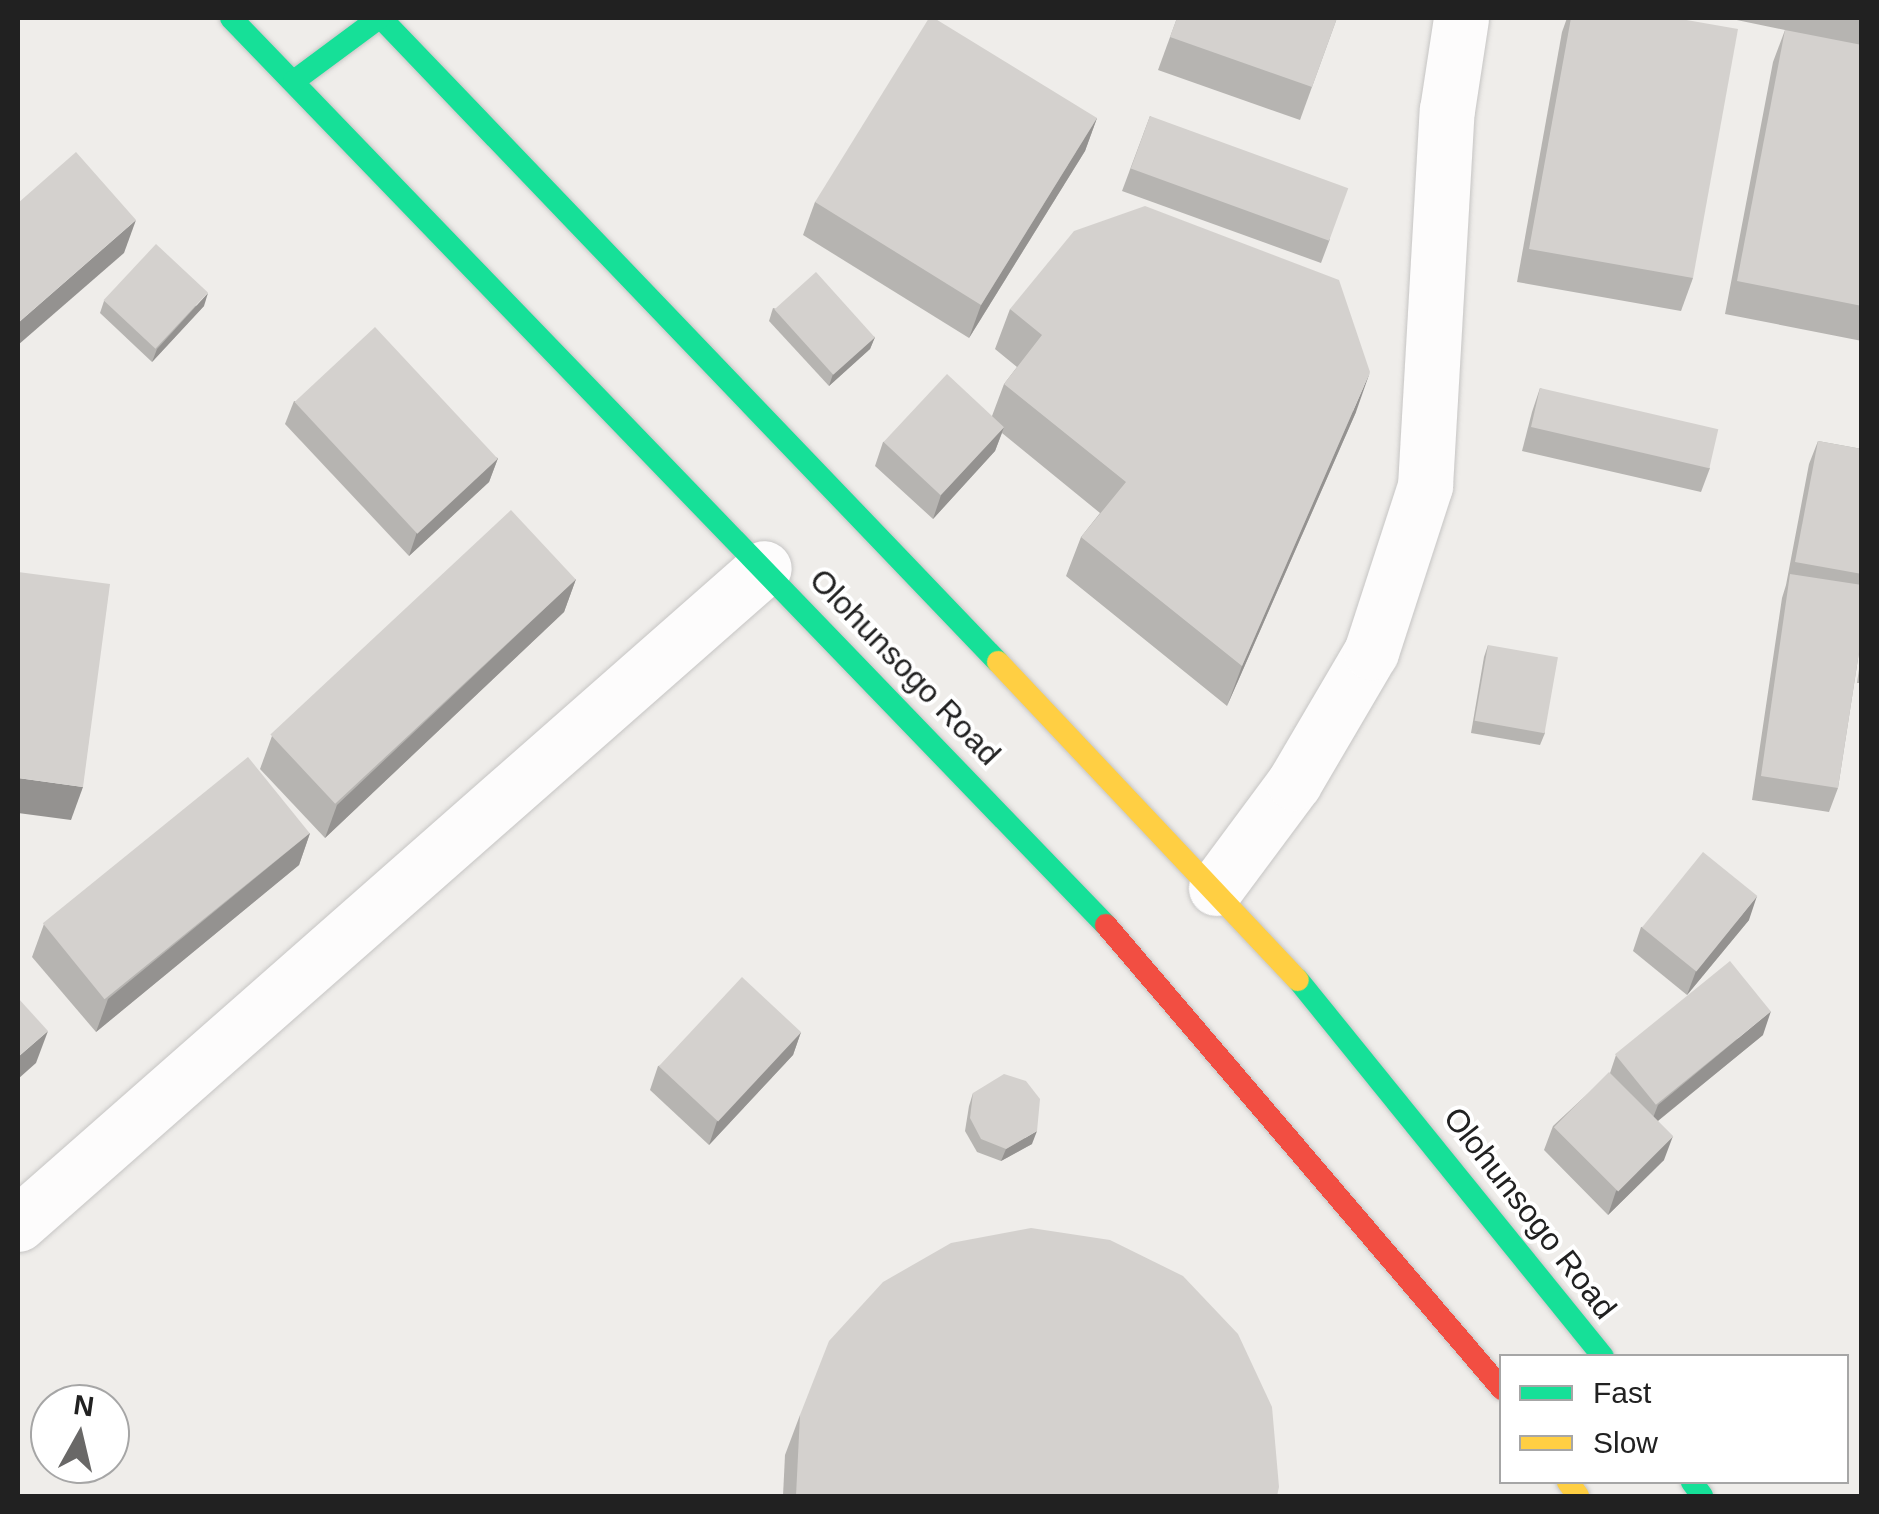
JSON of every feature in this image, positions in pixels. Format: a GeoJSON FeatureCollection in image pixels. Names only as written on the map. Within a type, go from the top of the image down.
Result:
{"type":"FeatureCollection","features":[{"type":"Feature","properties":{"kind":"main road","name":"Olohunsogo Road"},"geometry":{"type":"LineString","coordinates":[[231,18],[1185,1007],[1499,1385]]}},
{"type":"Feature","properties":{"kind":"main road","name":"Olohunsogo Road"},"geometry":{"type":"LineString","coordinates":[[380,18],[1216,888],[1538,1267],[1601,1354]]}},
{"type":"Feature","properties":{"kind":"main road"},"geometry":{"type":"LineString","coordinates":[[294,81],[380,18]]}},
{"type":"Feature","properties":{"kind":"street"},"geometry":{"type":"LineString","coordinates":[[1216,888],[1294,782],[1370,652],[1426,486],[1447,110],[1461,18]]}},
{"type":"Feature","properties":{"kind":"street"},"geometry":{"type":"LineString","coordinates":[[18,1224],[764,568]]}},
{"type":"Feature","properties":{"kind":"building"},"geometry":{"type":"Polygon","coordinates":[[[929,18],[1097,118],[981,305],[815,202],[929,18]]]}},
{"type":"Feature","properties":{"kind":"building"},"geometry":{"type":"Polygon","coordinates":[[[1177,18],[1337,18],[1312,87],[1170,37],[1177,18]]]}},
{"type":"Feature","properties":{"kind":"building"},"geometry":{"type":"Polygon","coordinates":[[[1571,18],[1675,18],[1738,29],[1693,278],[1529,249],[1571,18]]]}},
{"type":"Feature","properties":{"kind":"building"},"geometry":{"type":"Polygon","coordinates":[[[1785,30],[1862,45],[1862,306],[1737,281],[1785,30]]]}},
{"type":"Feature","properties":{"kind":"building"},"geometry":{"type":"Polygon","coordinates":[[[1150,116],[1348,188],[1329,241],[1131,169],[1150,116]]]}},
{"type":"Feature","properties":{"kind":"building"},"geometry":{"type":"Polygon","coordinates":[[[76,152],[136,220],[18,323],[18,203],[76,152]]]}},
{"type":"Feature","properties":{"kind":"building"},"geometry":{"type":"Polygon","coordinates":[[[1145,206],[1339,280],[1370,372],[1242,666],[1081,537],[1126,482],[1004,384],[1042,335],[1010,309],[1074,231],[1145,206]]]}},
{"type":"Feature","properties":{"kind":"building"},"geometry":{"type":"Polygon","coordinates":[[[156,244],[208,292],[155,349],[103,300],[156,244]]]}},
{"type":"Feature","properties":{"kind":"building"},"geometry":{"type":"Polygon","coordinates":[[[816,272],[875,337],[833,375],[774,309],[816,272]]]}},
{"type":"Feature","properties":{"kind":"building"},"geometry":{"type":"Polygon","coordinates":[[[375,327],[498,459],[417,534],[295,402],[375,327]]]}},
{"type":"Feature","properties":{"kind":"building"},"geometry":{"type":"Polygon","coordinates":[[[947,374],[1004,427],[941,495],[884,442],[947,374]]]}},
{"type":"Feature","properties":{"kind":"building"},"geometry":{"type":"Polygon","coordinates":[[[1540,388],[1718,429],[1709,468],[1531,427],[1540,388]]]}},
{"type":"Feature","properties":{"kind":"building"},"geometry":{"type":"Polygon","coordinates":[[[1818,441],[1862,449],[1862,574],[1795,562],[1818,441]]]}},
{"type":"Feature","properties":{"kind":"building"},"geometry":{"type":"Polygon","coordinates":[[[511,510],[576,579],[335,804],[270,734],[511,510]]]}},
{"type":"Feature","properties":{"kind":"building"},"geometry":{"type":"Polygon","coordinates":[[[18,572],[110,584],[83,787],[18,778],[18,572]]]}},
{"type":"Feature","properties":{"kind":"building"},"geometry":{"type":"Polygon","coordinates":[[[1790,574],[1862,585],[1862,633],[1838,788],[1761,776],[1790,574]]]}},
{"type":"Feature","properties":{"kind":"building"},"geometry":{"type":"Polygon","coordinates":[[[1488,645],[1558,657],[1545,733],[1475,721],[1488,645]]]}},
{"type":"Feature","properties":{"kind":"building"},"geometry":{"type":"Polygon","coordinates":[[[248,757],[310,833],[105,999],[43,923],[248,757]]]}},
{"type":"Feature","properties":{"kind":"building"},"geometry":{"type":"Polygon","coordinates":[[[1703,852],[1757,896],[1696,971],[1642,927],[1703,852]]]}},
{"type":"Feature","properties":{"kind":"building"},"geometry":{"type":"Polygon","coordinates":[[[1730,961],[1771,1012],[1656,1105],[1615,1054],[1730,961]]]}},
{"type":"Feature","properties":{"kind":"building"},"geometry":{"type":"Polygon","coordinates":[[[742,977],[801,1032],[718,1121],[659,1066],[742,977]]]}},
{"type":"Feature","properties":{"kind":"building"},"geometry":{"type":"Polygon","coordinates":[[[18,998],[48,1031],[18,1057],[18,998]]]}},
{"type":"Feature","properties":{"kind":"building"},"geometry":{"type":"Polygon","coordinates":[[[1609,1072],[1673,1136],[1618,1192],[1554,1127],[1609,1072]]]}},
{"type":"Feature","properties":{"kind":"building"},"geometry":{"type":"Polygon","coordinates":[[[1004,1074],[1026,1081],[1040,1099],[1037,1131],[1006,1149],[981,1139],[970,1118],[973,1093],[1004,1074]]]}},
{"type":"Feature","properties":{"kind":"building"},"geometry":{"type":"Polygon","coordinates":[[[1031,1228],[1110,1240],[1183,1276],[1238,1334],[1272,1407],[1277,1496],[796,1496],[800,1415],[829,1341],[883,1282],[951,1243],[1031,1228]]]}},
{"type":"Feature","properties":{"kind":"traffic: fast"},"geometry":{"type":"LineString","coordinates":[[231,18],[1106,925]]}},
{"type":"Feature","properties":{"kind":"traffic: fast"},"geometry":{"type":"LineString","coordinates":[[294,81],[379,18]]}},
{"type":"Feature","properties":{"kind":"traffic: fast"},"geometry":{"type":"LineString","coordinates":[[381,18],[998,662]]}},
{"type":"Feature","properties":{"kind":"traffic: fast"},"geometry":{"type":"LineString","coordinates":[[1298,980],[1600,1354]]}},
{"type":"Feature","properties":{"kind":"traffic: fast"},"geometry":{"type":"LineString","coordinates":[[1693,1484],[1702,1496]]}},
{"type":"Feature","properties":{"kind":"traffic: slow"},"geometry":{"type":"LineString","coordinates":[[998,662],[1298,980]]}},
{"type":"Feature","properties":{"kind":"traffic: slow"},"geometry":{"type":"LineString","coordinates":[[1569,1484],[1578,1496]]}},
{"type":"Feature","properties":{"kind":"traffic: jam"},"geometry":{"type":"LineString","coordinates":[[1106,925],[1499,1385]]}}]}
